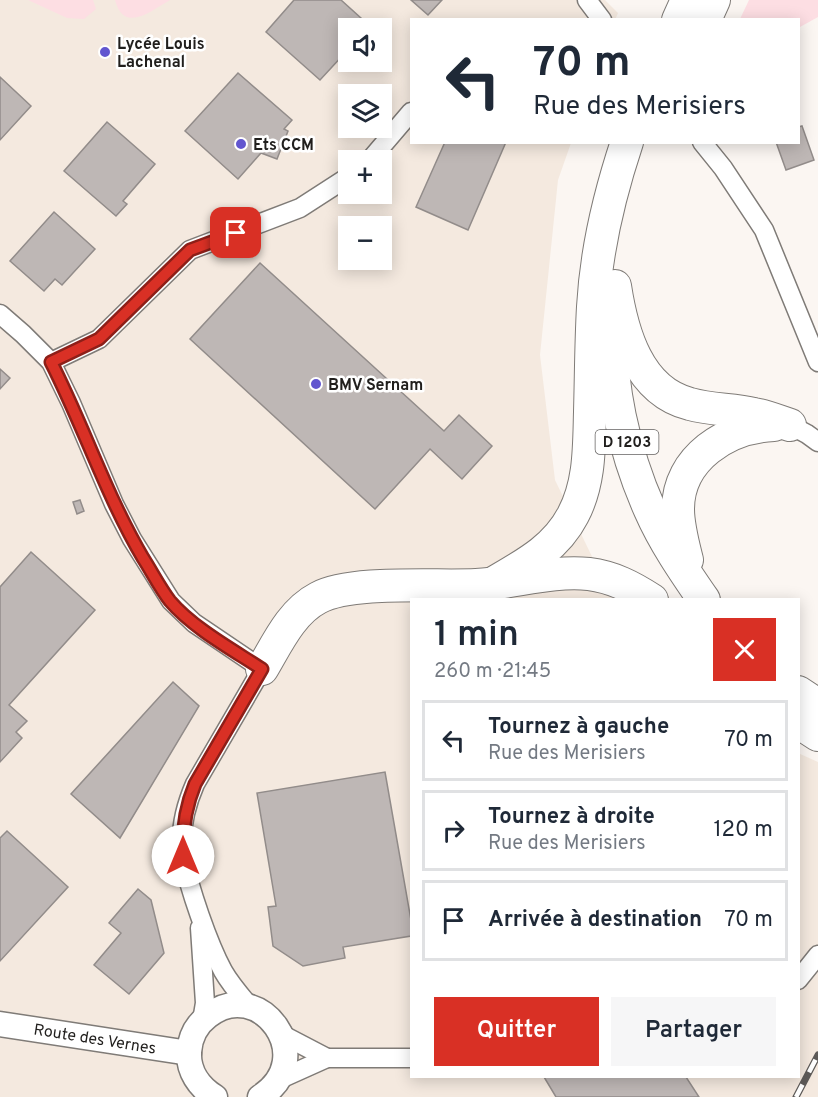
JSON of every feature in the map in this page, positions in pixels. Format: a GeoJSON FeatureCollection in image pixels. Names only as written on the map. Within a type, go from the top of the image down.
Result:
{"type":"FeatureCollection","features":[{"type":"Feature","properties":{"kind":"highway"},"geometry":{"type":"LineString","coordinates":[[679,18],[687,0]]}},
{"type":"Feature","properties":{"kind":"highway"},"geometry":{"type":"LineString","coordinates":[[706,18],[714,0]]}},
{"type":"Feature","properties":{"kind":"highway","name":"D 1203"},"geometry":{"type":"LineString","coordinates":[[626,144],[605,218],[597,266],[593,308],[593,355],[598,397],[615,471],[642,539],[692,595]]}},
{"type":"Feature","properties":{"kind":"highway","name":"D 1203"},"geometry":{"type":"LineString","coordinates":[[648,144],[625,220],[615,286],[612,325],[613,352],[618,400],[628,447],[652,514],[692,595]]}},
{"type":"Feature","properties":{"kind":"highway"},"geometry":{"type":"LineString","coordinates":[[615,286],[623,324],[632,350],[640,366],[662,391],[689,404],[753,413],[790,425]]}},
{"type":"Feature","properties":{"kind":"highway"},"geometry":{"type":"LineString","coordinates":[[495,582],[533,560],[551,545],[564,530],[579,503],[587,472],[589,450],[593,308]]}},
{"type":"Feature","properties":{"kind":"highway"},"geometry":{"type":"LineString","coordinates":[[692,595],[678,507],[684,479],[706,450],[728,435],[761,426],[790,425]]}},
{"type":"Feature","properties":{"kind":"highway"},"geometry":{"type":"LineString","coordinates":[[262,669],[298,613],[318,598],[341,590],[479,585],[570,573],[588,574],[618,581],[648,598]]}},
{"type":"Feature","properties":{"kind":"highway"},"geometry":{"type":"LineString","coordinates":[[800,693],[818,705]]}},
{"type":"Feature","properties":{"kind":"highway"},"geometry":{"type":"LineString","coordinates":[[800,723],[818,735]]}},
{"type":"Feature","properties":{"kind":"street"},"geometry":{"type":"LineString","coordinates":[[586,0],[600,18]]}},
{"type":"Feature","properties":{"kind":"street"},"geometry":{"type":"LineString","coordinates":[[379,150],[410,113]]}},
{"type":"Feature","properties":{"kind":"street"},"geometry":{"type":"LineString","coordinates":[[704,144],[723,168],[764,230],[818,362]]}},
{"type":"Feature","properties":{"kind":"street"},"geometry":{"type":"LineString","coordinates":[[51,362],[99,339],[190,250],[300,207],[338,183]]}},
{"type":"Feature","properties":{"kind":"street"},"geometry":{"type":"LineString","coordinates":[[0,314],[51,362],[72,403],[114,504],[132,539],[171,601],[194,623],[262,669],[195,784],[187,802],[182,839],[183,856],[198,909],[223,970],[251,1008]]}},
{"type":"Feature","properties":{"kind":"street"},"geometry":{"type":"LineString","coordinates":[[790,425],[818,442]]}},
{"type":"Feature","properties":{"kind":"street"},"geometry":{"type":"LineString","coordinates":[[198,909],[205,1003],[202,1021]]}},
{"type":"Feature","properties":{"kind":"street"},"geometry":{"type":"LineString","coordinates":[[800,978],[818,955]]}},
{"type":"Feature","properties":{"kind":"street"},"geometry":{"type":"LineString","coordinates":[[215,1097],[207,1092],[196,1079],[190,1062],[191,1041],[202,1021],[222,1008],[234,1006],[251,1008],[267,1016],[281,1034],[285,1045],[286,1056],[278,1080],[269,1091],[260,1097]]}},
{"type":"Feature","properties":{"kind":"street","name":"Route des Vernes"},"geometry":{"type":"LineString","coordinates":[[0,1024],[189,1053]]}},
{"type":"Feature","properties":{"kind":"street"},"geometry":{"type":"LineString","coordinates":[[281,1034],[327,1058]]}},
{"type":"Feature","properties":{"kind":"street"},"geometry":{"type":"LineString","coordinates":[[278,1080],[327,1058],[410,1058]]}},
{"type":"Feature","properties":{"kind":"shaded area"},"geometry":{"type":"Polygon","coordinates":[[[0,0],[605,0],[618,13],[616,18],[410,18],[410,144],[571,144],[558,180],[540,355],[555,480],[612,598],[410,598],[410,1078],[800,1078],[800,754],[818,762],[818,1097],[0,1097],[0,0]]]}},
{"type":"Feature","properties":{"kind":"shaded area"},"geometry":{"type":"Polygon","coordinates":[[[28,0],[93,0],[96,9],[84,19],[67,18],[28,0]]]}},
{"type":"Feature","properties":{"kind":"shaded area"},"geometry":{"type":"Polygon","coordinates":[[[115,0],[170,0],[147,14],[131,18],[119,10],[115,0]]]}},
{"type":"Feature","properties":{"kind":"shaded area"},"geometry":{"type":"Polygon","coordinates":[[[749,0],[818,0],[818,17],[800,27],[800,18],[740,18],[749,0]]]}},
{"type":"Feature","properties":{"kind":"building"},"geometry":{"type":"Polygon","coordinates":[[[294,0],[341,0],[361,18],[338,18],[338,60],[320,80],[266,32],[294,0]]]}},
{"type":"Feature","properties":{"kind":"building"},"geometry":{"type":"Polygon","coordinates":[[[411,0],[442,0],[428,15],[411,0]]]}},
{"type":"Feature","properties":{"kind":"building"},"geometry":{"type":"Polygon","coordinates":[[[238,73],[292,120],[284,129],[288,131],[277,159],[261,153],[238,179],[185,131],[238,73]]]}},
{"type":"Feature","properties":{"kind":"building"},"geometry":{"type":"Polygon","coordinates":[[[0,77],[31,106],[0,140],[0,77]]]}},
{"type":"Feature","properties":{"kind":"building"},"geometry":{"type":"Polygon","coordinates":[[[107,122],[155,164],[123,201],[127,204],[116,216],[64,171],[107,122]]]}},
{"type":"Feature","properties":{"kind":"building"},"geometry":{"type":"Polygon","coordinates":[[[800,126],[802,126],[814,160],[786,170],[777,144],[800,144],[800,126]]]}},
{"type":"Feature","properties":{"kind":"building"},"geometry":{"type":"Polygon","coordinates":[[[444,144],[505,144],[468,230],[416,207],[444,144]]]}},
{"type":"Feature","properties":{"kind":"building"},"geometry":{"type":"Polygon","coordinates":[[[54,212],[95,249],[62,285],[55,279],[44,291],[10,261],[54,212]]]}},
{"type":"Feature","properties":{"kind":"building","name":"BMV Sernam"},"geometry":{"type":"Polygon","coordinates":[[[260,263],[444,431],[459,415],[492,446],[462,479],[430,449],[375,509],[190,339],[260,263]]]}},
{"type":"Feature","properties":{"kind":"building"},"geometry":{"type":"Polygon","coordinates":[[[0,369],[10,378],[0,389],[0,369]]]}},
{"type":"Feature","properties":{"kind":"building"},"geometry":{"type":"Polygon","coordinates":[[[80,500],[84,511],[77,514],[73,502],[80,500]]]}},
{"type":"Feature","properties":{"kind":"building"},"geometry":{"type":"Polygon","coordinates":[[[31,552],[95,610],[9,705],[27,721],[16,732],[22,738],[0,762],[0,587],[31,552]]]}},
{"type":"Feature","properties":{"kind":"building"},"geometry":{"type":"Polygon","coordinates":[[[173,682],[199,706],[120,838],[71,794],[173,682]]]}},
{"type":"Feature","properties":{"kind":"building"},"geometry":{"type":"Polygon","coordinates":[[[385,772],[410,914],[410,936],[343,947],[345,958],[303,966],[273,946],[268,907],[276,906],[257,793],[385,772]]]}},
{"type":"Feature","properties":{"kind":"building"},"geometry":{"type":"Polygon","coordinates":[[[7,831],[68,887],[0,961],[0,838],[7,831]]]}},
{"type":"Feature","properties":{"kind":"building"},"geometry":{"type":"Polygon","coordinates":[[[138,889],[151,900],[164,953],[129,994],[94,965],[121,933],[109,923],[138,889]]]}},
{"type":"Feature","properties":{"kind":"building"},"geometry":{"type":"Polygon","coordinates":[[[545,1078],[687,1078],[699,1097],[556,1097],[545,1078]]]}},
{"type":"Feature","properties":{"kind":"railway"},"geometry":{"type":"LineString","coordinates":[[796,1097],[818,1055]]}},
{"type":"Feature","properties":{"kind":"place","name":"Lycée Louis Lachenal"},"geometry":{"type":"Point","coordinates":[105,52]}},
{"type":"Feature","properties":{"kind":"place","name":"Ets CCM"},"geometry":{"type":"Point","coordinates":[241,144]}},
{"type":"Feature","properties":{"kind":"place","name":"BMV Sernam"},"geometry":{"type":"Point","coordinates":[316,384]}},
{"type":"Feature","properties":{"kind":"route"},"geometry":{"type":"LineString","coordinates":[[183,856],[182,839],[187,802],[195,784],[262,669],[194,623],[171,601],[132,539],[114,504],[72,403],[51,362],[99,339],[190,250],[236,233]]}}]}
